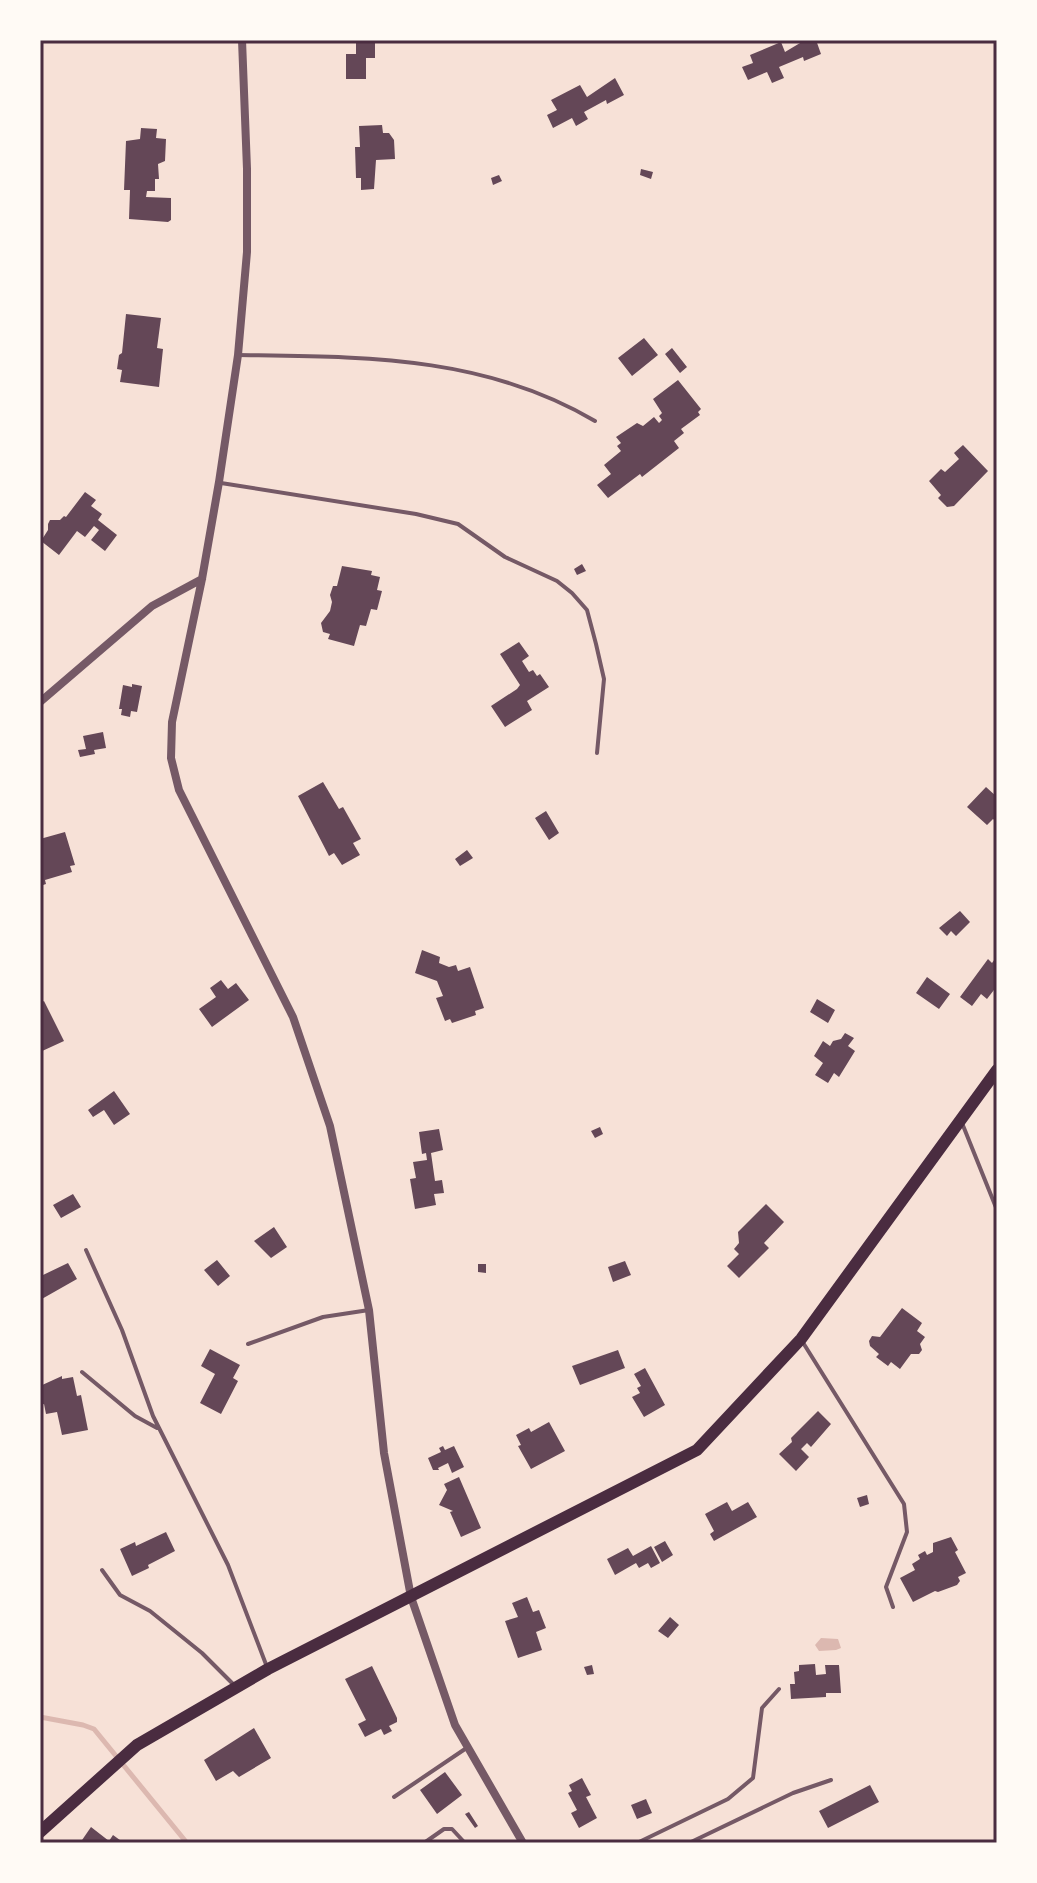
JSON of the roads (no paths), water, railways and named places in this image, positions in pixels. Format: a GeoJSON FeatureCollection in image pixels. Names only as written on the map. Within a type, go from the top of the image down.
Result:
{"type":"FeatureCollection","features":[{"type":"Feature","properties":{"kind":"main road"},"geometry":{"type":"LineString","coordinates":[[40,1832],[137,1745],[268,1669],[697,1450],[801,1339],[997,1070]]}},
{"type":"Feature","properties":{"kind":"street"},"geometry":{"type":"LineString","coordinates":[[242,40],[247,248],[238,355],[202,579],[172,722],[171,758],[179,790],[293,1017],[330,1126],[369,1310],[384,1453],[411,1597],[455,1725],[523,1843]]}},
{"type":"Feature","properties":{"kind":"street"},"geometry":{"type":"LineString","coordinates":[[40,702],[152,606],[202,579]]}},
{"type":"Feature","properties":{"kind":"lane"},"geometry":{"type":"LineString","coordinates":[[238,355],[383,358],[485,374],[565,403],[595,421]]}},
{"type":"Feature","properties":{"kind":"lane"},"geometry":{"type":"LineString","coordinates":[[219,482],[416,514],[458,524],[505,557],[557,581],[587,610],[596,644],[604,679],[597,753]]}},
{"type":"Feature","properties":{"kind":"lane"},"geometry":{"type":"LineString","coordinates":[[961,1121],[997,1210]]}},
{"type":"Feature","properties":{"kind":"lane"},"geometry":{"type":"LineString","coordinates":[[86,1250],[122,1330],[159,1429],[228,1565],[268,1669]]}},
{"type":"Feature","properties":{"kind":"lane"},"geometry":{"type":"LineString","coordinates":[[248,1344],[323,1317],[369,1310]]}},
{"type":"Feature","properties":{"kind":"lane"},"geometry":{"type":"LineString","coordinates":[[801,1339],[904,1504],[907,1532],[889,1572],[886,1587],[893,1607]]}},
{"type":"Feature","properties":{"kind":"lane"},"geometry":{"type":"LineString","coordinates":[[82,1372],[135,1416],[159,1429]]}},
{"type":"Feature","properties":{"kind":"lane"},"geometry":{"type":"LineString","coordinates":[[102,1570],[120,1595],[150,1611],[202,1653],[237,1687]]}},
{"type":"Feature","properties":{"kind":"lane"},"geometry":{"type":"LineString","coordinates":[[637,1843],[728,1799],[753,1778],[762,1708],[779,1689]]}},
{"type":"Feature","properties":{"kind":"lane"},"geometry":{"type":"LineString","coordinates":[[394,1797],[468,1747]]}},
{"type":"Feature","properties":{"kind":"lane"},"geometry":{"type":"LineString","coordinates":[[689,1843],[793,1793],[831,1780]]}},
{"type":"Feature","properties":{"kind":"lane"},"geometry":{"type":"LineString","coordinates":[[424,1843],[444,1829],[452,1829],[465,1843]]}},
{"type":"Feature","properties":{"kind":"waterway"},"geometry":{"type":"LineString","coordinates":[[40,1717],[94,1729],[187,1843]]}}]}
